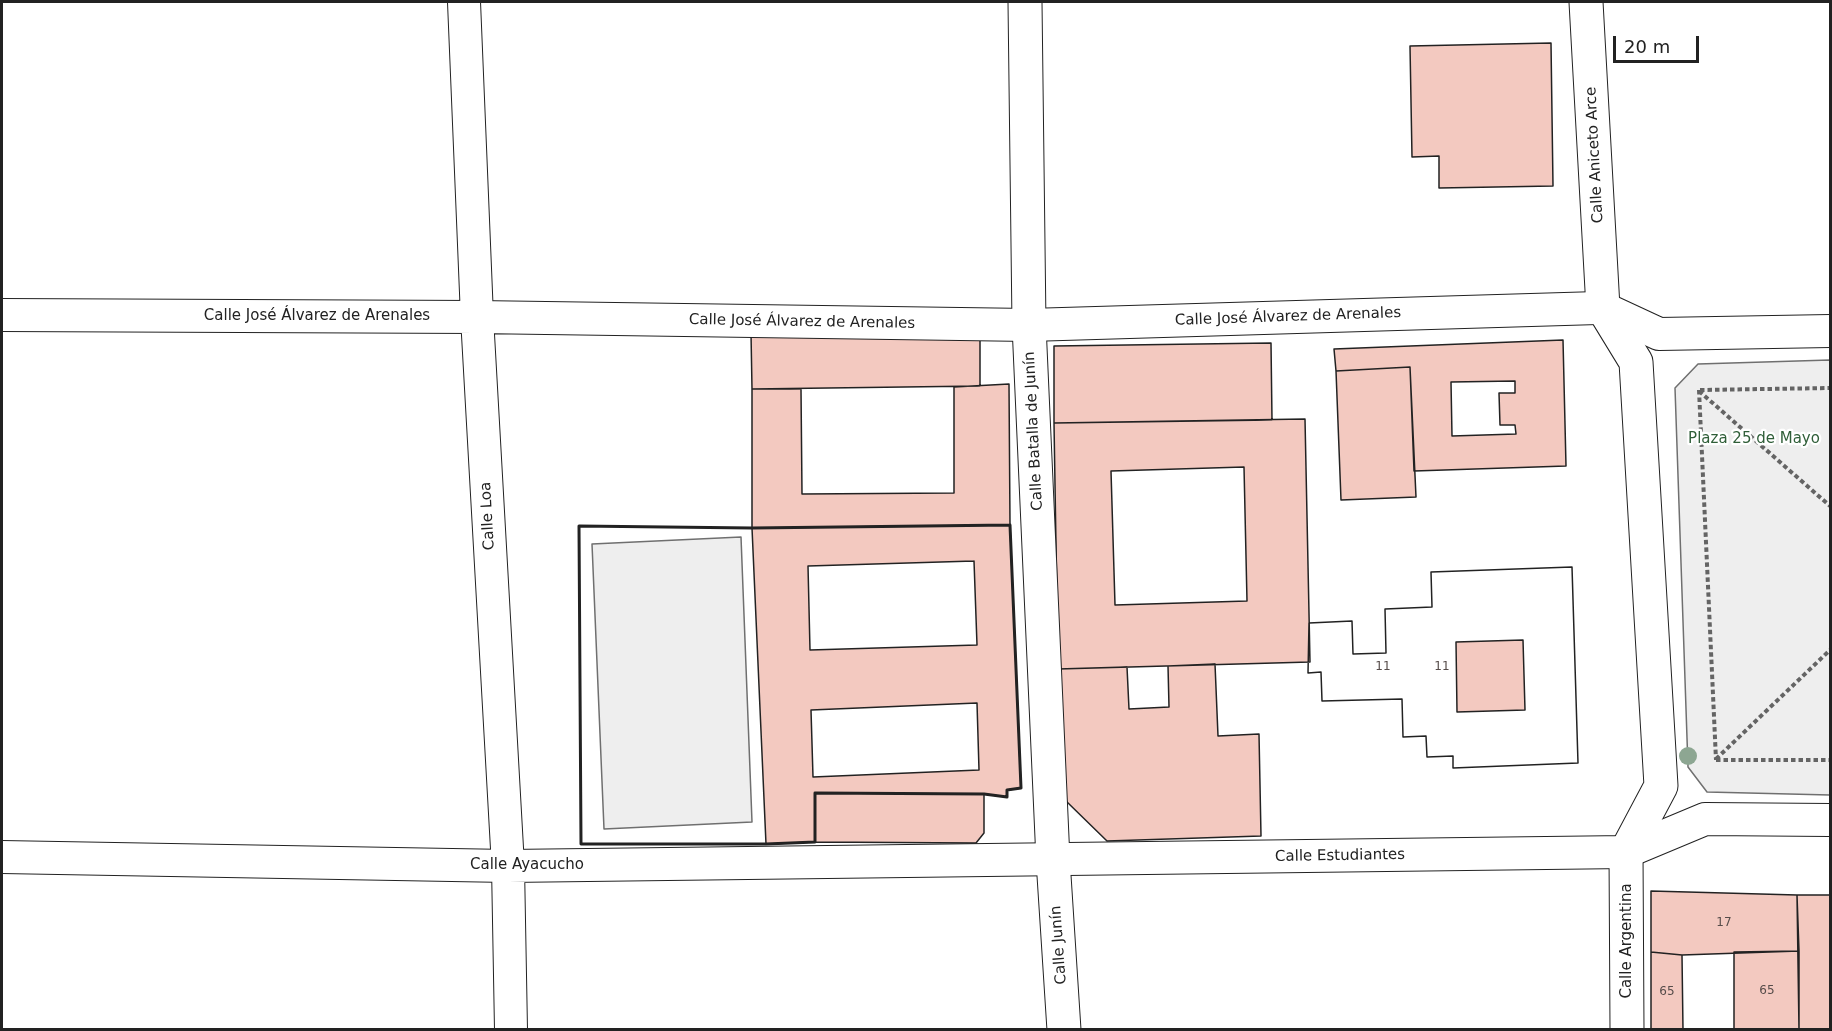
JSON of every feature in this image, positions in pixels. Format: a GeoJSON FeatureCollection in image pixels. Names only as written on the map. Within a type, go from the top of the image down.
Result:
{"type":"FeatureCollection","features":[{"type":"Feature","properties":{"kind":"main road","name":"Calle Batalla de Junín"},"geometry":{"type":"LineString","coordinates":[[1025,2],[1029,325],[1053,860]]}},
{"type":"Feature","properties":{"kind":"main road","name":"Calle Aniceto Arce"},"geometry":{"type":"LineString","coordinates":[[1586,2],[1603,308]]}},
{"type":"Feature","properties":{"kind":"main road"},"geometry":{"type":"LineString","coordinates":[[1603,308],[1636,363],[1662,786],[1626,852]]}},
{"type":"Feature","properties":{"kind":"main road","name":"Calle Argentina"},"geometry":{"type":"LineString","coordinates":[[1626,852],[1627,1029]]}},
{"type":"Feature","properties":{"kind":"main road","name":"Calle Junín"},"geometry":{"type":"LineString","coordinates":[[1053,860],[1064,1029]]}},
{"type":"Feature","properties":{"kind":"street","name":"Calle Loa"},"geometry":{"type":"LineString","coordinates":[[464,2],[477,317],[508,866],[511,1029]]}},
{"type":"Feature","properties":{"kind":"street","name":"Calle José Álvarez de Arenales"},"geometry":{"type":"LineString","coordinates":[[2,315],[477,317],[1029,325],[1603,308]]}},
{"type":"Feature","properties":{"kind":"street"},"geometry":{"type":"LineString","coordinates":[[1603,308],[1659,334],[1830,330]]}},
{"type":"Feature","properties":{"kind":"street"},"geometry":{"type":"LineString","coordinates":[[1626,852],[1705,819],[1830,820]]}},
{"type":"Feature","properties":{"kind":"street","name":"Calle Estudiantes"},"geometry":{"type":"LineString","coordinates":[[1053,860],[1626,852]]}},
{"type":"Feature","properties":{"kind":"street","name":"Calle Ayacucho"},"geometry":{"type":"LineString","coordinates":[[2,857],[508,866],[1053,860]]}},
{"type":"Feature","properties":{"kind":"path"},"geometry":{"type":"LineString","coordinates":[[1699,390],[1830,388]]}},
{"type":"Feature","properties":{"kind":"path"},"geometry":{"type":"LineString","coordinates":[[1699,390],[1830,506]]}},
{"type":"Feature","properties":{"kind":"path"},"geometry":{"type":"LineString","coordinates":[[1699,390],[1716,760]]}},
{"type":"Feature","properties":{"kind":"path"},"geometry":{"type":"LineString","coordinates":[[1716,760],[1830,650]]}},
{"type":"Feature","properties":{"kind":"path"},"geometry":{"type":"LineString","coordinates":[[1716,760],[1830,760]]}},
{"type":"Feature","properties":{"kind":"green space","name":"Plaza 25 de Mayo"},"geometry":{"type":"Polygon","coordinates":[[[1830,360],[1830,795],[1707,792],[1688,767],[1675,388],[1698,364],[1830,360]]]}},
{"type":"Feature","properties":{"kind":"green space"},"geometry":{"type":"Polygon","coordinates":[[[741,537],[752,822],[604,829],[592,544],[741,537]]]}},
{"type":"Feature","properties":{"kind":"building"},"geometry":{"type":"Polygon","coordinates":[[[1551,43],[1553,186],[1439,188],[1439,156],[1412,157],[1410,46],[1551,43]]]}},
{"type":"Feature","properties":{"kind":"building"},"geometry":{"type":"Polygon","coordinates":[[[980,330],[980,386],[752,389],[751,333],[980,330]]]}},
{"type":"Feature","properties":{"kind":"building"},"geometry":{"type":"Polygon","coordinates":[[[1563,340],[1566,466],[1414,471],[1410,367],[1336,371],[1334,349],[1563,340]],[[1515,381],[1451,382],[1452,436],[1516,434],[1515,425],[1500,425],[1499,393],[1515,393],[1515,381]]]}},
{"type":"Feature","properties":{"kind":"building"},"geometry":{"type":"Polygon","coordinates":[[[1271,343],[1272,420],[1054,423],[1054,346],[1271,343]]]}},
{"type":"Feature","properties":{"kind":"building"},"geometry":{"type":"Polygon","coordinates":[[[1410,367],[1416,497],[1341,500],[1336,371],[1410,367]]]}},
{"type":"Feature","properties":{"kind":"building"},"geometry":{"type":"Polygon","coordinates":[[[1009,384],[1010,525],[752,528],[752,389],[801,389],[802,494],[954,493],[954,387],[1009,384]]]}},
{"type":"Feature","properties":{"kind":"building"},"geometry":{"type":"Polygon","coordinates":[[[1305,419],[1310,662],[1058,669],[1054,423],[1305,419]],[[1244,467],[1111,471],[1115,605],[1247,601],[1244,467]]]}},
{"type":"Feature","properties":{"kind":"building"},"geometry":{"type":"Polygon","coordinates":[[[1010,525],[1021,788],[1007,790],[1007,797],[984,794],[815,793],[815,842],[766,844],[752,528],[1010,525]],[[974,561],[808,566],[810,650],[977,645],[974,561]],[[977,703],[811,710],[813,777],[979,770],[977,703]]]}},
{"type":"Feature","properties":{"kind":"building"},"geometry":{"type":"Polygon","coordinates":[[[1572,567],[1578,763],[1453,768],[1453,756],[1427,757],[1426,736],[1403,737],[1402,699],[1322,701],[1321,672],[1308,673],[1309,623],[1352,621],[1353,654],[1386,653],[1385,609],[1432,607],[1431,572],[1572,567]],[[1523,640],[1456,642],[1457,712],[1525,710],[1523,640]]]}},
{"type":"Feature","properties":{"kind":"building"},"geometry":{"type":"Polygon","coordinates":[[[1572,567],[1578,763],[1453,768],[1453,756],[1427,757],[1426,736],[1403,737],[1402,699],[1322,701],[1321,672],[1308,673],[1309,623],[1352,621],[1353,654],[1386,653],[1385,609],[1432,607],[1431,572],[1572,567]]]}},
{"type":"Feature","properties":{"kind":"building"},"geometry":{"type":"Polygon","coordinates":[[[1215,664],[1218,736],[1259,734],[1261,836],[1107,841],[1066,801],[1058,669],[1127,667],[1129,709],[1169,707],[1168,666],[1215,664]]]}},
{"type":"Feature","properties":{"kind":"building"},"geometry":{"type":"Polygon","coordinates":[[[815,793],[984,794],[984,833],[976,843],[815,842],[815,793]]]}},
{"type":"Feature","properties":{"kind":"building"},"geometry":{"type":"Polygon","coordinates":[[[1651,891],[1797,895],[1799,951],[1682,955],[1651,952],[1651,891]]]}},
{"type":"Feature","properties":{"kind":"building"},"geometry":{"type":"Polygon","coordinates":[[[1797,895],[1830,895],[1830,1030],[1799,1030],[1797,895]]]}},
{"type":"Feature","properties":{"kind":"building"},"geometry":{"type":"Polygon","coordinates":[[[1799,951],[1799,1030],[1734,1030],[1734,952],[1799,951]]]}},
{"type":"Feature","properties":{"kind":"building"},"geometry":{"type":"Polygon","coordinates":[[[1651,952],[1682,955],[1683,1030],[1651,1030],[1651,952]]]}},
{"type":"Feature","properties":{"kind":"wall"},"geometry":{"type":"LineString","coordinates":[[1010,525],[1021,788],[1007,790],[1007,797],[984,794],[815,793],[815,842],[581,844],[579,526],[752,528],[1010,525]]}}]}
